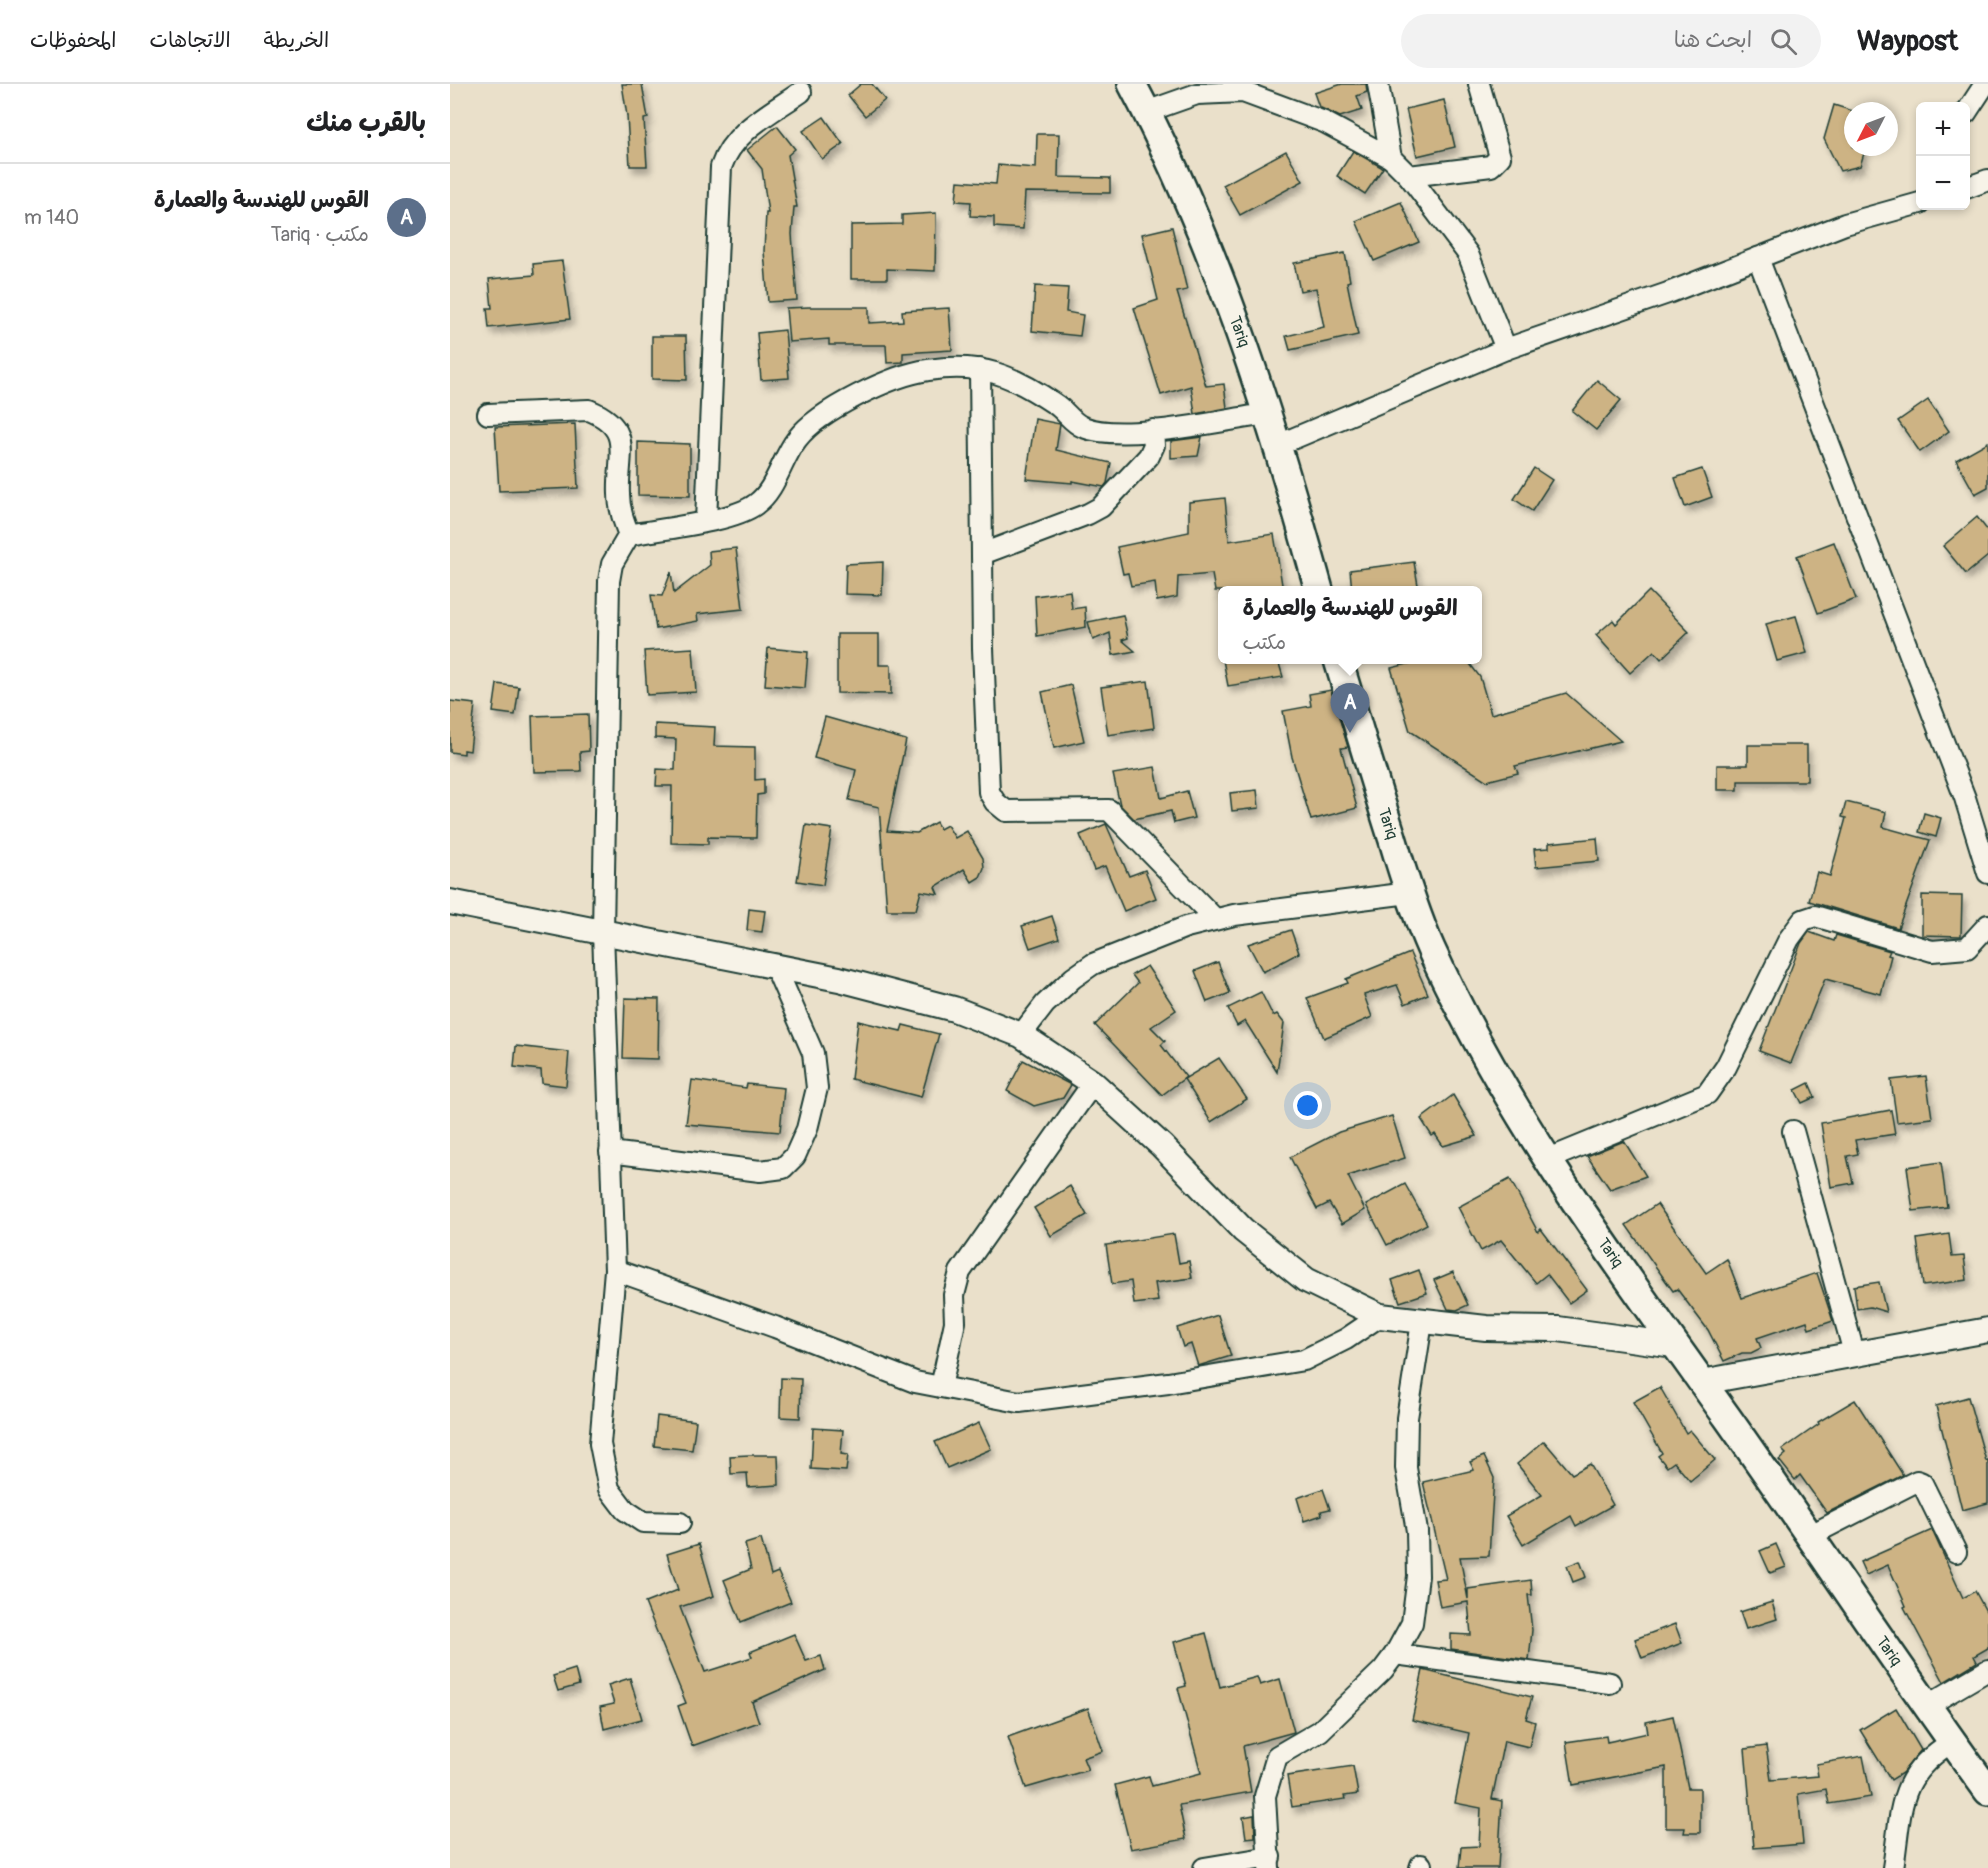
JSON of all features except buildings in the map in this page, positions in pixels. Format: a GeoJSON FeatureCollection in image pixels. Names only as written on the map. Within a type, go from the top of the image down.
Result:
{"type":"FeatureCollection","features":[{"type":"Feature","properties":{"kind":"main road","name":"Tariq"},"geometry":{"type":"LineString","coordinates":[[1132,84],[1194,211],[1247,349],[1278,445],[1318,586]]}},
{"type":"Feature","properties":{"kind":"main road","name":"Tariq"},"geometry":{"type":"LineString","coordinates":[[1339,664],[1409,893],[1464,1019],[1546,1160],[1952,1742],[1984,1778]]}},
{"type":"Feature","properties":{"kind":"street"},"geometry":{"type":"LineString","coordinates":[[1378,84],[1391,158]]}},
{"type":"Feature","properties":{"kind":"street"},"geometry":{"type":"LineString","coordinates":[[1409,176],[1491,166],[1498,161],[1500,157],[1479,84]]}},
{"type":"Feature","properties":{"kind":"street"},"geometry":{"type":"LineString","coordinates":[[1970,106],[1985,84]]}},
{"type":"Feature","properties":{"kind":"street"},"geometry":{"type":"LineString","coordinates":[[706,521],[721,167],[726,153],[741,135],[801,92]]}},
{"type":"Feature","properties":{"kind":"street"},"geometry":{"type":"LineString","coordinates":[[1146,112],[1197,94],[1242,92],[1324,123],[1391,158],[1409,176],[1468,254],[1506,349]]}},
{"type":"Feature","properties":{"kind":"street"},"geometry":{"type":"LineString","coordinates":[[1970,186],[1988,180]]}},
{"type":"Feature","properties":{"kind":"street"},"geometry":{"type":"LineString","coordinates":[[1278,445],[1506,349],[1668,293],[1845,224],[1916,203]]}},
{"type":"Feature","properties":{"kind":"street"},"geometry":{"type":"LineString","coordinates":[[1758,258],[1965,798],[1988,873]]}},
{"type":"Feature","properties":{"kind":"street"},"geometry":{"type":"LineString","coordinates":[[629,535],[706,521],[754,506],[764,498],[798,438],[851,399],[892,379],[927,370],[961,367],[1005,375],[1029,385],[1058,405],[1082,427],[1114,433],[1268,414]]}},
{"type":"Feature","properties":{"kind":"street"},"geometry":{"type":"LineString","coordinates":[[980,369],[982,554],[989,792],[995,802],[1006,811],[1109,810],[1214,918]]}},
{"type":"Feature","properties":{"kind":"street"},"geometry":{"type":"LineString","coordinates":[[488,414],[589,410],[604,416],[621,438],[620,508],[629,535],[612,564],[609,581],[603,932],[615,1270],[600,1444],[609,1489],[625,1510],[643,1522],[680,1523]]}},
{"type":"Feature","properties":{"kind":"street"},"geometry":{"type":"LineString","coordinates":[[982,554],[1101,507],[1149,456],[1154,445],[1153,430]]}},
{"type":"Feature","properties":{"kind":"street"},"geometry":{"type":"LineString","coordinates":[[1020,1035],[1059,991],[1094,964],[1214,918],[1409,893]]}},
{"type":"Feature","properties":{"kind":"street"},"geometry":{"type":"LineString","coordinates":[[450,902],[839,979],[954,1009],[1020,1035],[1093,1083],[1162,1146],[1243,1230],[1306,1280],[1380,1316],[1486,1328],[1558,1329],[1674,1346]]}},
{"type":"Feature","properties":{"kind":"street"},"geometry":{"type":"LineString","coordinates":[[1546,1160],[1707,1094],[1726,1067],[1789,939],[1803,920],[1815,916],[1932,951],[1967,948],[1988,925]]}},
{"type":"Feature","properties":{"kind":"street"},"geometry":{"type":"LineString","coordinates":[[610,1152],[760,1171],[783,1168],[795,1156],[807,1129],[817,1088],[813,1053],[774,966]]}},
{"type":"Feature","properties":{"kind":"street"},"geometry":{"type":"LineString","coordinates":[[941,1387],[955,1322],[954,1294],[960,1272],[1093,1083]]}},
{"type":"Feature","properties":{"kind":"street"},"geometry":{"type":"LineString","coordinates":[[1793,1131],[1854,1353]]}},
{"type":"Feature","properties":{"kind":"street"},"geometry":{"type":"LineString","coordinates":[[615,1270],[775,1327],[915,1382],[1019,1402],[1168,1383],[1304,1360],[1346,1339],[1380,1316]]}},
{"type":"Feature","properties":{"kind":"street"},"geometry":{"type":"LineString","coordinates":[[1204,1868],[1269,1863],[1265,1796],[1277,1756],[1320,1731],[1383,1670],[1395,1654],[1412,1623],[1418,1576],[1417,1531],[1406,1458],[1407,1418],[1422,1322]]}},
{"type":"Feature","properties":{"kind":"street"},"geometry":{"type":"LineString","coordinates":[[1702,1383],[1854,1353],[1988,1330]]}},
{"type":"Feature","properties":{"kind":"street"},"geometry":{"type":"LineString","coordinates":[[1809,1536],[1917,1481],[1922,1483],[1956,1552]]}},
{"type":"Feature","properties":{"kind":"street"},"geometry":{"type":"LineString","coordinates":[[1395,1654],[1610,1683]]}},
{"type":"Feature","properties":{"kind":"street"},"geometry":{"type":"LineString","coordinates":[[1928,1705],[1988,1670]]}},
{"type":"Feature","properties":{"kind":"street"},"geometry":{"type":"LineString","coordinates":[[1893,1868],[1905,1791],[1918,1768],[1932,1754],[1952,1742]]}},
{"type":"Feature","properties":{"kind":"place","name":"القوس للهندسة والعمارة"},"geometry":{"type":"Point","coordinates":[1350,733]}}]}
